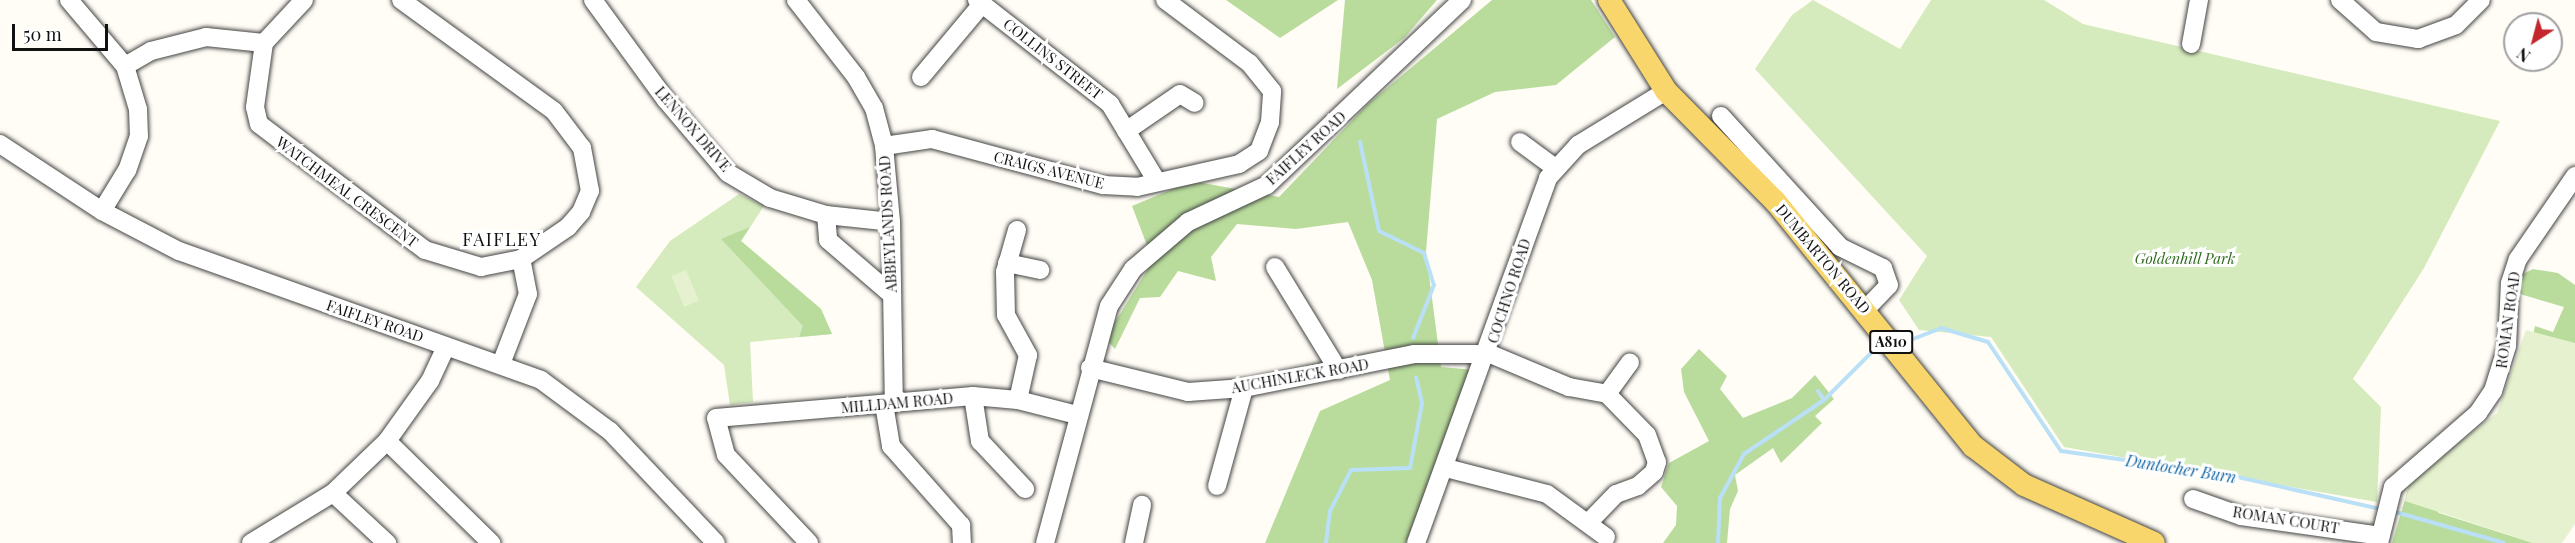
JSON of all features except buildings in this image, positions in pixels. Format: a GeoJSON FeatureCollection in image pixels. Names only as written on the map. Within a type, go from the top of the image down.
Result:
{"type":"FeatureCollection","features":[{"type":"Feature","properties":{"kind":"main road","name":"DUMBARTON ROAD"},"geometry":{"type":"LineString","coordinates":[[1609,0],[1666,91],[1775,201],[1865,310],[1960,431],[1994,464],[2071,508],[2154,543]]}},
{"type":"Feature","properties":{"kind":"street"},"geometry":{"type":"LineString","coordinates":[[69,0],[125,66],[138,110],[139,136],[127,170],[102,211]]}},
{"type":"Feature","properties":{"kind":"street"},"geometry":{"type":"LineString","coordinates":[[125,66],[152,51],[206,37],[264,43],[304,0]]}},
{"type":"Feature","properties":{"kind":"street","name":"WATCHMEAL CRESCENT"},"geometry":{"type":"LineString","coordinates":[[264,43],[255,107],[259,124],[274,139],[425,250],[481,267],[521,259],[568,227],[581,212],[590,191],[582,148],[554,111],[401,0]]}},
{"type":"Feature","properties":{"kind":"street","name":"LENNOX DRIVE"},"geometry":{"type":"LineString","coordinates":[[593,0],[666,100],[728,173],[770,198],[825,215],[891,222]]}},
{"type":"Feature","properties":{"kind":"street","name":"ABBEYLANDS ROAD"},"geometry":{"type":"LineString","coordinates":[[796,0],[856,77],[874,108],[884,146],[891,222],[892,295],[889,404],[891,446],[961,525],[962,543]]}},
{"type":"Feature","properties":{"kind":"street","name":"CRAIGS AVENUE"},"geometry":{"type":"LineString","coordinates":[[884,146],[932,140],[1103,185],[1137,187],[1156,180],[1239,164],[1259,151],[1270,122],[1272,91],[1249,63],[1165,0]]}},
{"type":"Feature","properties":{"kind":"street","name":"FAIFLEY ROAD"},"geometry":{"type":"LineString","coordinates":[[1045,543],[1077,415],[1109,306],[1133,269],[1188,222],[1267,185],[1462,0]]}},
{"type":"Feature","properties":{"kind":"street"},"geometry":{"type":"LineString","coordinates":[[2191,44],[2199,0]]}},
{"type":"Feature","properties":{"kind":"street"},"geometry":{"type":"LineString","coordinates":[[2340,0],[2376,32],[2418,39],[2456,25],[2481,0]]}},
{"type":"Feature","properties":{"kind":"street","name":"COLLINS STREET"},"geometry":{"type":"LineString","coordinates":[[921,77],[979,2],[1110,104],[1156,180]]}},
{"type":"Feature","properties":{"kind":"street","name":"COCHNO ROAD"},"geometry":{"type":"LineString","coordinates":[[1416,543],[1446,468],[1483,353],[1554,167],[1578,145],[1666,91]]}},
{"type":"Feature","properties":{"kind":"street"},"geometry":{"type":"LineString","coordinates":[[1126,131],[1180,94],[1196,103]]}},
{"type":"Feature","properties":{"kind":"street"},"geometry":{"type":"LineString","coordinates":[[1721,116],[1840,247],[1883,268],[1889,285],[1865,310]]}},
{"type":"Feature","properties":{"kind":"street"},"geometry":{"type":"LineString","coordinates":[[1520,142],[1554,167]]}},
{"type":"Feature","properties":{"kind":"street","name":"FAIFLEY ROAD"},"geometry":{"type":"LineString","coordinates":[[0,144],[102,211],[179,251],[541,380],[574,401],[622,443],[716,543]]}},
{"type":"Feature","properties":{"kind":"street","name":"ROMAN ROAD"},"geometry":{"type":"LineString","coordinates":[[2381,535],[2389,495],[2408,471],[2440,447],[2478,413],[2493,391],[2507,346],[2510,283],[2517,259],[2575,176]]}},
{"type":"Feature","properties":{"kind":"street"},"geometry":{"type":"LineString","coordinates":[[825,215],[828,240],[892,295]]}},
{"type":"Feature","properties":{"kind":"street"},"geometry":{"type":"LineString","coordinates":[[1017,230],[1007,263],[1006,315],[1028,355],[1018,400]]}},
{"type":"Feature","properties":{"kind":"street"},"geometry":{"type":"LineString","coordinates":[[501,364],[528,294],[521,259]]}},
{"type":"Feature","properties":{"kind":"street"},"geometry":{"type":"LineString","coordinates":[[1007,263],[1040,270]]}},
{"type":"Feature","properties":{"kind":"street"},"geometry":{"type":"LineString","coordinates":[[1275,267],[1338,370]]}},
{"type":"Feature","properties":{"kind":"street"},"geometry":{"type":"LineString","coordinates":[[251,543],[333,493],[387,441],[430,381],[446,346]]}},
{"type":"Feature","properties":{"kind":"street"},"geometry":{"type":"LineString","coordinates":[[1483,353],[1569,387],[1607,394],[1647,435],[1657,462],[1648,479],[1616,494],[1588,523]]}},
{"type":"Feature","properties":{"kind":"street","name":"AUCHINLECK ROAD"},"geometry":{"type":"LineString","coordinates":[[1090,368],[1188,392],[1244,388],[1414,354],[1483,353]]}},
{"type":"Feature","properties":{"kind":"street"},"geometry":{"type":"LineString","coordinates":[[1607,394],[1630,362]]}},
{"type":"Feature","properties":{"kind":"street"},"geometry":{"type":"LineString","coordinates":[[1217,486],[1244,388]]}},
{"type":"Feature","properties":{"kind":"street"},"geometry":{"type":"LineString","coordinates":[[973,396],[980,441],[1025,489]]}},
{"type":"Feature","properties":{"kind":"street","name":"MILLDAM ROAD"},"geometry":{"type":"LineString","coordinates":[[809,543],[726,455],[716,418],[973,396],[1018,400],[1077,415]]}},
{"type":"Feature","properties":{"kind":"street"},"geometry":{"type":"LineString","coordinates":[[387,441],[491,543]]}},
{"type":"Feature","properties":{"kind":"street"},"geometry":{"type":"LineString","coordinates":[[1446,468],[1547,494],[1606,537]]}},
{"type":"Feature","properties":{"kind":"street"},"geometry":{"type":"LineString","coordinates":[[333,493],[387,543]]}},
{"type":"Feature","properties":{"kind":"street","name":"ROMAN COURT"},"geometry":{"type":"LineString","coordinates":[[2193,499],[2241,516],[2381,535]]}},
{"type":"Feature","properties":{"kind":"street"},"geometry":{"type":"LineString","coordinates":[[1134,543],[1142,505]]}},
{"type":"Feature","properties":{"kind":"green space"},"geometry":{"type":"Polygon","coordinates":[[[1226,0],[1338,0],[1280,38],[1226,0]]]}},
{"type":"Feature","properties":{"kind":"green space"},"geometry":{"type":"Polygon","coordinates":[[[1345,0],[1437,0],[1404,38],[1337,89],[1345,0]]]}},
{"type":"Feature","properties":{"kind":"green space"},"geometry":{"type":"Polygon","coordinates":[[[1492,0],[1591,0],[1615,37],[1556,85],[1495,92],[1437,119],[1426,252],[1441,367],[1474,370],[1406,543],[1265,543],[1320,411],[1390,380],[1372,280],[1348,222],[1296,229],[1237,224],[1211,257],[1216,281],[1178,271],[1160,297],[1140,298],[1115,349],[1105,338],[1153,261],[1132,206],[1192,181],[1279,197],[1368,104],[1492,0]]]}},
{"type":"Feature","properties":{"kind":"green space","name":"Goldenhill Park"},"geometry":{"type":"Polygon","coordinates":[[[1813,0],[1900,49],[1931,0],[2044,0],[2083,24],[2500,121],[2424,268],[2353,379],[2381,407],[2377,502],[2064,447],[1991,337],[1919,330],[1899,300],[1927,256],[1755,69],[1792,15],[1813,0]]]}},
{"type":"Feature","properties":{"kind":"green space"},"geometry":{"type":"Polygon","coordinates":[[[739,194],[764,206],[741,241],[821,309],[832,334],[750,342],[753,402],[730,405],[724,365],[636,287],[670,241],[739,194]]]}},
{"type":"Feature","properties":{"kind":"green space"},"geometry":{"type":"Polygon","coordinates":[[[750,227],[741,241],[821,309],[832,334],[799,337],[803,326],[721,239],[750,227]]]}},
{"type":"Feature","properties":{"kind":"green space"},"geometry":{"type":"Polygon","coordinates":[[[2533,269],[2558,273],[2575,285],[2575,364],[2520,395],[2535,326],[2553,332],[2564,307],[2520,294],[2523,274],[2533,269]]]}},
{"type":"Feature","properties":{"kind":"green space"},"geometry":{"type":"Polygon","coordinates":[[[686,270],[699,300],[684,307],[671,276],[686,270]]]}},
{"type":"Feature","properties":{"kind":"green space"},"geometry":{"type":"Polygon","coordinates":[[[2526,330],[2575,343],[2575,524],[2562,543],[2533,543],[2405,501],[2411,480],[2497,413],[2526,330]]]}},
{"type":"Feature","properties":{"kind":"green space"},"geometry":{"type":"Polygon","coordinates":[[[1699,349],[1727,376],[1720,389],[1743,418],[1792,398],[1815,375],[1834,399],[1815,416],[1822,423],[1781,463],[1773,448],[1735,475],[1738,491],[1730,509],[1727,543],[1663,543],[1676,525],[1677,506],[1661,487],[1669,463],[1709,441],[1684,392],[1681,369],[1699,349]]]}},
{"type":"Feature","properties":{"kind":"green space"},"geometry":{"type":"Polygon","coordinates":[[[2410,483],[2439,513],[2533,543],[2392,543],[2410,483]]]}},
{"type":"Feature","properties":{"kind":"waterway"},"geometry":{"type":"LineString","coordinates":[[1360,142],[1379,231],[1424,253],[1434,285],[1413,338]]}},
{"type":"Feature","properties":{"kind":"waterway","name":"Duntocher Burn"},"geometry":{"type":"LineString","coordinates":[[1913,339],[1941,328],[1988,342],[2061,451],[2224,474],[2381,509]]}},
{"type":"Feature","properties":{"kind":"waterway"},"geometry":{"type":"LineString","coordinates":[[1718,543],[1720,498],[1744,454],[1824,400],[1872,352]]}},
{"type":"Feature","properties":{"kind":"waterway"},"geometry":{"type":"LineString","coordinates":[[1326,543],[1330,511],[1351,470],[1410,468],[1422,403],[1416,378]]}},
{"type":"Feature","properties":{"kind":"waterway"},"geometry":{"type":"LineString","coordinates":[[1818,391],[1824,400]]}},
{"type":"Feature","properties":{"kind":"waterway","name":"Duntocher Burn"},"geometry":{"type":"LineString","coordinates":[[2392,511],[2504,543]]}},
{"type":"Feature","properties":{"kind":"district","name":"FAIFLEY"},"geometry":{"type":"Point","coordinates":[502,239]}}]}
